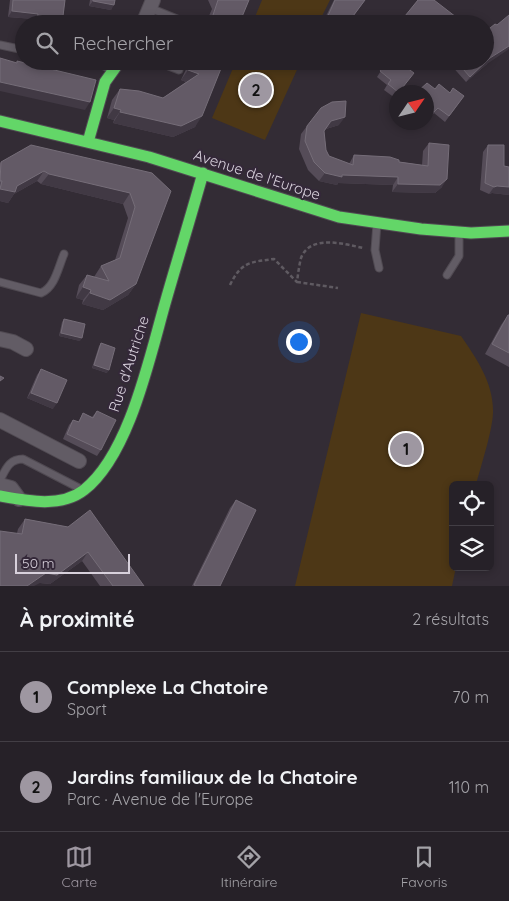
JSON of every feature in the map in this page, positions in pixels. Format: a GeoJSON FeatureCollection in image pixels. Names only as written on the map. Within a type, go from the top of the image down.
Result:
{"type":"FeatureCollection","features":[{"type":"Feature","properties":{"kind":"street"},"geometry":{"type":"LineString","coordinates":[[88,142],[105,82],[114,70]]}},
{"type":"Feature","properties":{"kind":"street","name":"Avenue de l'Europe"},"geometry":{"type":"LineString","coordinates":[[0,121],[203,173],[273,198],[331,215],[421,230],[459,232],[509,231]]}},
{"type":"Feature","properties":{"kind":"street","name":"Rue d'Autriche"},"geometry":{"type":"LineString","coordinates":[[0,496],[38,502],[65,500],[84,490],[101,475],[139,392],[203,173]]}},
{"type":"Feature","properties":{"kind":"street"},"geometry":{"type":"LineString","coordinates":[[0,339],[13,342],[26,349]]}},
{"type":"Feature","properties":{"kind":"street"},"geometry":{"type":"LineString","coordinates":[[0,420],[79,461]]}},
{"type":"Feature","properties":{"kind":"street"},"geometry":{"type":"LineString","coordinates":[[0,485],[11,488],[19,499]]}},
{"type":"Feature","properties":{"kind":"lane"},"geometry":{"type":"LineString","coordinates":[[152,4],[172,15]]}},
{"type":"Feature","properties":{"kind":"lane"},"geometry":{"type":"LineString","coordinates":[[0,45],[15,48]]}},
{"type":"Feature","properties":{"kind":"lane"},"geometry":{"type":"LineString","coordinates":[[377,223],[375,250],[379,268]]}},
{"type":"Feature","properties":{"kind":"lane"},"geometry":{"type":"LineString","coordinates":[[447,275],[459,256],[459,232]]}},
{"type":"Feature","properties":{"kind":"lane"},"geometry":{"type":"LineString","coordinates":[[0,282],[40,293],[52,285],[64,254]]}},
{"type":"Feature","properties":{"kind":"lane"},"geometry":{"type":"LineString","coordinates":[[0,480],[8,465],[15,459],[23,459],[84,490]]}},
{"type":"Feature","properties":{"kind":"path"},"geometry":{"type":"LineString","coordinates":[[297,282],[302,257],[308,247],[320,243],[338,243],[375,250]]}},
{"type":"Feature","properties":{"kind":"path"},"geometry":{"type":"LineString","coordinates":[[230,285],[237,271],[251,262],[274,259],[297,282],[338,288]]}},
{"type":"Feature","properties":{"kind":"shaded area"},"geometry":{"type":"Polygon","coordinates":[[[262,0],[330,0],[322,15],[256,15],[262,0]]]}},
{"type":"Feature","properties":{"kind":"shaded area"},"geometry":{"type":"Polygon","coordinates":[[[232,70],[297,70],[265,140],[212,118],[232,70]]]}},
{"type":"Feature","properties":{"kind":"shaded area"},"geometry":{"type":"Polygon","coordinates":[[[361,313],[461,336],[488,382],[493,402],[493,413],[477,481],[449,481],[449,571],[455,571],[452,586],[295,586],[361,313]]]}},
{"type":"Feature","properties":{"kind":"building"},"geometry":{"type":"Polygon","coordinates":[[[13,0],[65,0],[63,15],[38,15],[12,11],[13,0]]]}},
{"type":"Feature","properties":{"kind":"building"},"geometry":{"type":"Polygon","coordinates":[[[93,0],[115,0],[114,5],[93,0]]]}},
{"type":"Feature","properties":{"kind":"building"},"geometry":{"type":"Polygon","coordinates":[[[218,0],[249,0],[243,15],[213,15],[218,0]]]}},
{"type":"Feature","properties":{"kind":"building"},"geometry":{"type":"Polygon","coordinates":[[[335,0],[365,0],[354,15],[328,15],[335,0]]]}},
{"type":"Feature","properties":{"kind":"building"},"geometry":{"type":"Polygon","coordinates":[[[418,0],[434,0],[453,15],[406,15],[418,0]]]}},
{"type":"Feature","properties":{"kind":"building"},"geometry":{"type":"Polygon","coordinates":[[[509,15],[509,46],[494,55],[494,25],[497,25],[509,15]]]}},
{"type":"Feature","properties":{"kind":"building"},"geometry":{"type":"Polygon","coordinates":[[[0,58],[15,62],[15,70],[54,70],[96,80],[90,102],[0,82],[0,58]]]}},
{"type":"Feature","properties":{"kind":"building"},"geometry":{"type":"Polygon","coordinates":[[[188,70],[220,70],[202,116],[181,126],[120,112],[121,110],[114,108],[120,89],[139,91],[163,98],[199,74],[188,70]]]}},
{"type":"Feature","properties":{"kind":"building"},"geometry":{"type":"Polygon","coordinates":[[[381,70],[410,70],[414,73],[405,85],[389,85],[388,84],[391,80],[381,70]]]}},
{"type":"Feature","properties":{"kind":"building"},"geometry":{"type":"Polygon","coordinates":[[[464,70],[477,70],[470,77],[464,70]]]}},
{"type":"Feature","properties":{"kind":"building"},"geometry":{"type":"Polygon","coordinates":[[[439,84],[450,93],[453,88],[464,96],[449,116],[438,108],[434,112],[434,88],[439,84]]]}},
{"type":"Feature","properties":{"kind":"building"},"geometry":{"type":"Polygon","coordinates":[[[346,101],[345,117],[331,121],[324,131],[326,150],[329,156],[353,165],[354,155],[390,157],[399,160],[399,162],[428,166],[429,143],[449,145],[447,179],[440,185],[398,184],[398,177],[342,175],[342,177],[325,173],[314,162],[305,141],[307,126],[321,108],[332,102],[346,101]]]}},
{"type":"Feature","properties":{"kind":"building"},"geometry":{"type":"Polygon","coordinates":[[[31,145],[152,173],[171,191],[136,284],[110,300],[90,293],[91,290],[83,287],[87,275],[109,281],[101,266],[120,258],[135,207],[130,193],[49,174],[44,171],[17,186],[15,192],[0,189],[2,181],[0,181],[1,162],[31,145]]]}},
{"type":"Feature","properties":{"kind":"building"},"geometry":{"type":"Polygon","coordinates":[[[488,145],[504,145],[504,166],[509,167],[509,187],[494,187],[485,183],[488,145]]]}},
{"type":"Feature","properties":{"kind":"building"},"geometry":{"type":"Polygon","coordinates":[[[509,315],[509,353],[492,344],[509,315]]]}},
{"type":"Feature","properties":{"kind":"building"},"geometry":{"type":"Polygon","coordinates":[[[64,319],[85,324],[82,338],[61,333],[64,319]]]}},
{"type":"Feature","properties":{"kind":"building"},"geometry":{"type":"Polygon","coordinates":[[[101,343],[115,348],[109,370],[94,365],[101,343]]]}},
{"type":"Feature","properties":{"kind":"building"},"geometry":{"type":"Polygon","coordinates":[[[41,369],[67,380],[57,403],[31,393],[41,369]]]}},
{"type":"Feature","properties":{"kind":"building"},"geometry":{"type":"Polygon","coordinates":[[[97,411],[116,420],[101,450],[67,434],[73,420],[79,422],[83,413],[93,418],[97,411]]]}},
{"type":"Feature","properties":{"kind":"building"},"geometry":{"type":"Polygon","coordinates":[[[236,500],[256,510],[220,586],[196,586],[194,585],[236,500]]]}},
{"type":"Feature","properties":{"kind":"building"},"geometry":{"type":"Polygon","coordinates":[[[90,510],[144,586],[113,586],[88,552],[57,575],[46,573],[27,586],[0,586],[0,531],[22,534],[25,519],[68,527],[90,510]]]}},
{"type":"Feature","properties":{"kind":"traffic: fast"},"geometry":{"type":"LineString","coordinates":[[88,142],[105,82],[114,70]]}},
{"type":"Feature","properties":{"kind":"traffic: fast"},"geometry":{"type":"LineString","coordinates":[[0,121],[149,157],[339,217],[421,229],[471,233],[509,231]]}},
{"type":"Feature","properties":{"kind":"traffic: fast"},"geometry":{"type":"LineString","coordinates":[[0,496],[44,502],[75,496],[100,474],[114,453],[126,429],[145,375],[203,173]]}},
{"type":"Feature","properties":{"kind":"place","name":"Jardins familiaux de la Chatoire"},"geometry":{"type":"Point","coordinates":[256,90]}},
{"type":"Feature","properties":{"kind":"place","name":"Complexe La Chatoire"},"geometry":{"type":"Point","coordinates":[406,449]}}]}
